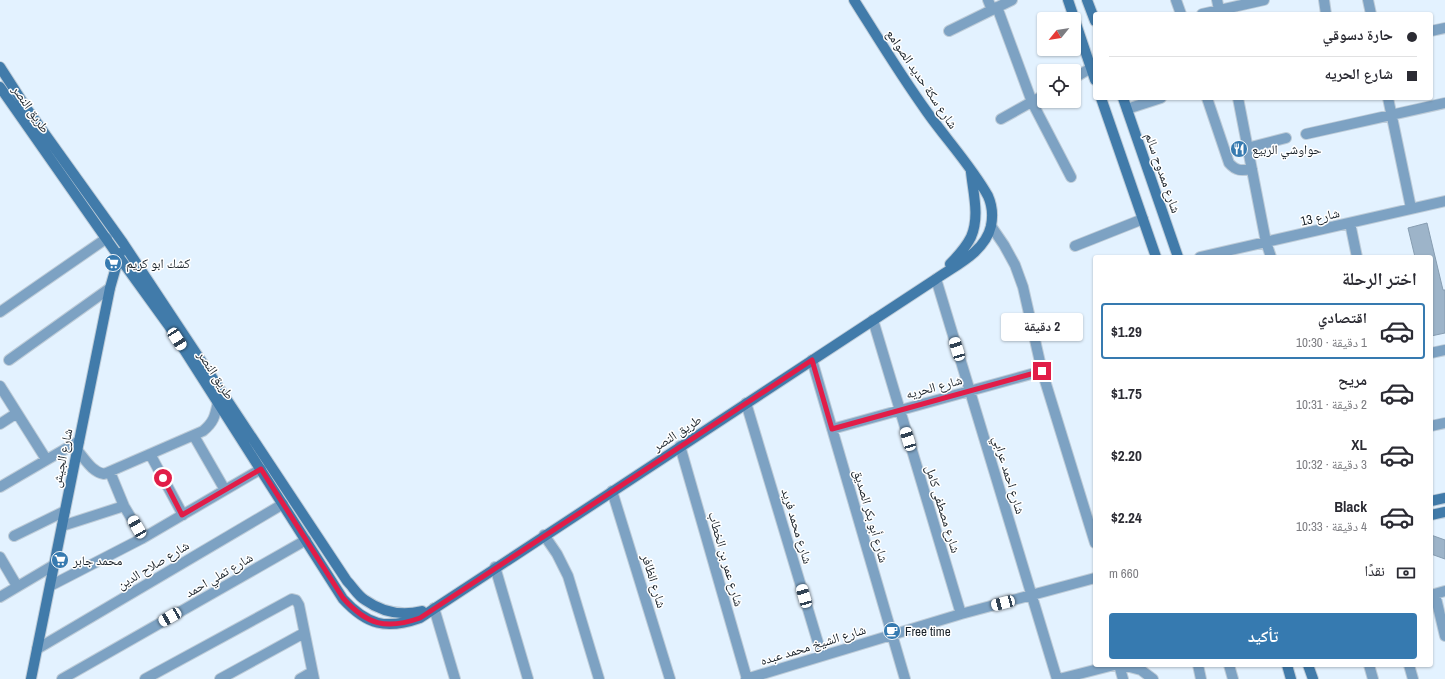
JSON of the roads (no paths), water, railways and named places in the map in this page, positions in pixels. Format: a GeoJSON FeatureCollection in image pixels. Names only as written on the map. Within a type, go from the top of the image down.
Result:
{"type":"FeatureCollection","features":[{"type":"Feature","properties":{"kind":"street","name":"شارع سكة حديد الصوامع"},"geometry":{"type":"LineString","coordinates":[[854,0],[913,92],[971,170],[988,197],[992,211],[991,226],[985,240],[976,251],[936,279]]}},
{"type":"Feature","properties":{"kind":"street"},"geometry":{"type":"LineString","coordinates":[[988,0],[995,9],[1032,102],[1071,177]]}},
{"type":"Feature","properties":{"kind":"street"},"geometry":{"type":"LineString","coordinates":[[949,31],[1012,0]]}},
{"type":"Feature","properties":{"kind":"street"},"geometry":{"type":"LineString","coordinates":[[1068,0],[1093,74]]}},
{"type":"Feature","properties":{"kind":"street"},"geometry":{"type":"LineString","coordinates":[[1088,0],[1093,15]]}},
{"type":"Feature","properties":{"kind":"street"},"geometry":{"type":"LineString","coordinates":[[1176,0],[1180,12]]}},
{"type":"Feature","properties":{"kind":"street"},"geometry":{"type":"LineString","coordinates":[[1208,12],[1219,8],[1264,0]]}},
{"type":"Feature","properties":{"kind":"street"},"geometry":{"type":"LineString","coordinates":[[1324,0],[1326,12]]}},
{"type":"Feature","properties":{"kind":"street"},"geometry":{"type":"LineString","coordinates":[[1368,0],[1371,12]]}},
{"type":"Feature","properties":{"kind":"street"},"geometry":{"type":"LineString","coordinates":[[1433,31],[1445,28]]}},
{"type":"Feature","properties":{"kind":"street","name":"طريق النصر"},"geometry":{"type":"LineString","coordinates":[[0,67],[27,109],[123,243],[347,581],[364,600],[386,611],[410,614],[434,608]]}},
{"type":"Feature","properties":{"kind":"street"},"geometry":{"type":"LineString","coordinates":[[1081,74],[1091,68]]}},
{"type":"Feature","properties":{"kind":"street","name":"طريق النصر"},"geometry":{"type":"LineString","coordinates":[[0,87],[169,326],[343,598],[355,611],[370,620],[386,624],[404,624],[420,618],[495,567],[936,279]]}},
{"type":"Feature","properties":{"kind":"street"},"geometry":{"type":"LineString","coordinates":[[1001,119],[1037,99]]}},
{"type":"Feature","properties":{"kind":"street"},"geometry":{"type":"LineString","coordinates":[[1102,100],[1155,255]]}},
{"type":"Feature","properties":{"kind":"street","name":"شارع ممدوح سالم"},"geometry":{"type":"LineString","coordinates":[[1124,100],[1177,255]]}},
{"type":"Feature","properties":{"kind":"street"},"geometry":{"type":"LineString","coordinates":[[1127,109],[1155,100]]}},
{"type":"Feature","properties":{"kind":"street"},"geometry":{"type":"LineString","coordinates":[[1208,100],[1229,163],[1233,168],[1240,171],[1252,169]]}},
{"type":"Feature","properties":{"kind":"street"},"geometry":{"type":"LineString","coordinates":[[1238,100],[1266,242],[1270,255]]}},
{"type":"Feature","properties":{"kind":"street"},"geometry":{"type":"LineString","coordinates":[[1388,100],[1411,208]]}},
{"type":"Feature","properties":{"kind":"street"},"geometry":{"type":"LineString","coordinates":[[1306,134],[1445,103]]}},
{"type":"Feature","properties":{"kind":"street"},"geometry":{"type":"LineString","coordinates":[[1247,148],[1286,138]]}},
{"type":"Feature","properties":{"kind":"street"},"geometry":{"type":"LineString","coordinates":[[936,279],[962,251],[971,236],[975,220],[971,170]]}},
{"type":"Feature","properties":{"kind":"street","name":"شارع 13"},"geometry":{"type":"LineString","coordinates":[[1209,255],[1445,201]]}},
{"type":"Feature","properties":{"kind":"street"},"geometry":{"type":"LineString","coordinates":[[1074,246],[1143,219]]}},
{"type":"Feature","properties":{"kind":"street"},"geometry":{"type":"LineString","coordinates":[[1350,223],[1357,255]]}},
{"type":"Feature","properties":{"kind":"street"},"geometry":{"type":"LineString","coordinates":[[991,226],[1015,265],[1023,287],[1042,371],[1093,537]]}},
{"type":"Feature","properties":{"kind":"street"},"geometry":{"type":"LineString","coordinates":[[0,312],[107,238]]}},
{"type":"Feature","properties":{"kind":"street","name":"شارع الجيش"},"geometry":{"type":"LineString","coordinates":[[31,679],[110,288],[123,243]]}},
{"type":"Feature","properties":{"kind":"street","name":"شارع احمد عرابي"},"geometry":{"type":"LineString","coordinates":[[936,279],[1031,595],[1058,679]]}},
{"type":"Feature","properties":{"kind":"street"},"geometry":{"type":"LineString","coordinates":[[8,360],[110,288]]}},
{"type":"Feature","properties":{"kind":"street","name":"شارع مصطفى كامل"},"geometry":{"type":"LineString","coordinates":[[873,320],[961,614]]}},
{"type":"Feature","properties":{"kind":"street"},"geometry":{"type":"LineString","coordinates":[[1433,353],[1445,350]]}},
{"type":"Feature","properties":{"kind":"street","name":"شارع أبو بكر الصديق"},"geometry":{"type":"LineString","coordinates":[[812,360],[905,679]]}},
{"type":"Feature","properties":{"kind":"street","name":"شارع الحريه"},"geometry":{"type":"LineString","coordinates":[[832,429],[1042,371]]}},
{"type":"Feature","properties":{"kind":"street"},"geometry":{"type":"LineString","coordinates":[[0,386],[46,459]]}},
{"type":"Feature","properties":{"kind":"street"},"geometry":{"type":"LineString","coordinates":[[0,487],[46,459],[78,445],[98,473],[104,474],[110,472],[203,432],[210,425],[215,416],[218,402]]}},
{"type":"Feature","properties":{"kind":"street","name":"شارع محمد فريد"},"geometry":{"type":"LineString","coordinates":[[746,403],[822,656]]}},
{"type":"Feature","properties":{"kind":"street"},"geometry":{"type":"LineString","coordinates":[[0,424],[17,413]]}},
{"type":"Feature","properties":{"kind":"street"},"geometry":{"type":"LineString","coordinates":[[1433,426],[1445,423]]}},
{"type":"Feature","properties":{"kind":"street"},"geometry":{"type":"LineString","coordinates":[[194,436],[225,490]]}},
{"type":"Feature","properties":{"kind":"street","name":"شارع عمر بن الخطاب"},"geometry":{"type":"LineString","coordinates":[[680,446],[747,679]]}},
{"type":"Feature","properties":{"kind":"street"},"geometry":{"type":"LineString","coordinates":[[150,454],[182,515]]}},
{"type":"Feature","properties":{"kind":"street"},"geometry":{"type":"LineString","coordinates":[[50,586],[143,538],[261,469]]}},
{"type":"Feature","properties":{"kind":"street"},"geometry":{"type":"LineString","coordinates":[[110,472],[124,506],[143,538]]}},
{"type":"Feature","properties":{"kind":"street","name":"شارع الظافر"},"geometry":{"type":"LineString","coordinates":[[612,491],[670,679]]}},
{"type":"Feature","properties":{"kind":"street"},"geometry":{"type":"LineString","coordinates":[[1433,501],[1445,498]]}},
{"type":"Feature","properties":{"kind":"street","name":"شارع صلاح الدين"},"geometry":{"type":"LineString","coordinates":[[37,650],[283,504]]}},
{"type":"Feature","properties":{"kind":"street"},"geometry":{"type":"LineString","coordinates":[[62,526],[124,506]]}},
{"type":"Feature","properties":{"kind":"street"},"geometry":{"type":"LineString","coordinates":[[14,536],[65,511]]}},
{"type":"Feature","properties":{"kind":"street"},"geometry":{"type":"LineString","coordinates":[[1433,515],[1445,512]]}},
{"type":"Feature","properties":{"kind":"street"},"geometry":{"type":"LineString","coordinates":[[544,535],[557,554],[568,576],[599,679]]}},
{"type":"Feature","properties":{"kind":"street","name":"شارع تملي احمد"},"geometry":{"type":"LineString","coordinates":[[62,679],[306,540]]}},
{"type":"Feature","properties":{"kind":"street"},"geometry":{"type":"LineString","coordinates":[[0,557],[17,586]]}},
{"type":"Feature","properties":{"kind":"street"},"geometry":{"type":"LineString","coordinates":[[0,596],[54,565]]}},
{"type":"Feature","properties":{"kind":"street"},"geometry":{"type":"LineString","coordinates":[[495,567],[528,679]]}},
{"type":"Feature","properties":{"kind":"street","name":"شارع الشيخ محمد عبده"},"geometry":{"type":"LineString","coordinates":[[747,679],[961,614],[1093,579]]}},
{"type":"Feature","properties":{"kind":"street"},"geometry":{"type":"LineString","coordinates":[[1445,591],[1433,594],[1445,636]]}},
{"type":"Feature","properties":{"kind":"street"},"geometry":{"type":"LineString","coordinates":[[145,679],[289,601],[296,600],[299,605],[313,676],[300,679]]}},
{"type":"Feature","properties":{"kind":"street"},"geometry":{"type":"LineString","coordinates":[[434,608],[455,679]]}},
{"type":"Feature","properties":{"kind":"street"},"geometry":{"type":"LineString","coordinates":[[220,679],[304,633]]}},
{"type":"Feature","properties":{"kind":"street"},"geometry":{"type":"LineString","coordinates":[[1058,679],[1073,677],[1107,667]]}},
{"type":"Feature","properties":{"kind":"street"},"geometry":{"type":"LineString","coordinates":[[1121,667],[1123,679]]}},
{"type":"Feature","properties":{"kind":"street"},"geometry":{"type":"LineString","coordinates":[[1129,667],[1141,670],[1153,679]]}},
{"type":"Feature","properties":{"kind":"street"},"geometry":{"type":"LineString","coordinates":[[1199,667],[1202,679]]}},
{"type":"Feature","properties":{"kind":"street"},"geometry":{"type":"LineString","coordinates":[[1230,667],[1233,679]]}},
{"type":"Feature","properties":{"kind":"street"},"geometry":{"type":"LineString","coordinates":[[1288,667],[1291,679]]}},
{"type":"Feature","properties":{"kind":"street"},"geometry":{"type":"LineString","coordinates":[[1309,667],[1312,679]]}},
{"type":"Feature","properties":{"kind":"street"},"geometry":{"type":"LineString","coordinates":[[1370,667],[1373,679]]}},
{"type":"Feature","properties":{"kind":"street"},"geometry":{"type":"LineString","coordinates":[[1410,667],[1413,679]]}},
{"type":"Feature","properties":{"kind":"place","name":"حواوشي الربيع"},"geometry":{"type":"Point","coordinates":[1239,149]}},
{"type":"Feature","properties":{"kind":"place","name":"كشك ابو كريم"},"geometry":{"type":"Point","coordinates":[113,263]}},
{"type":"Feature","properties":{"kind":"place","name":"محمد جابر"},"geometry":{"type":"Point","coordinates":[60,560]}},
{"type":"Feature","properties":{"kind":"place","name":"Free time"},"geometry":{"type":"Point","coordinates":[892,631]}}]}
